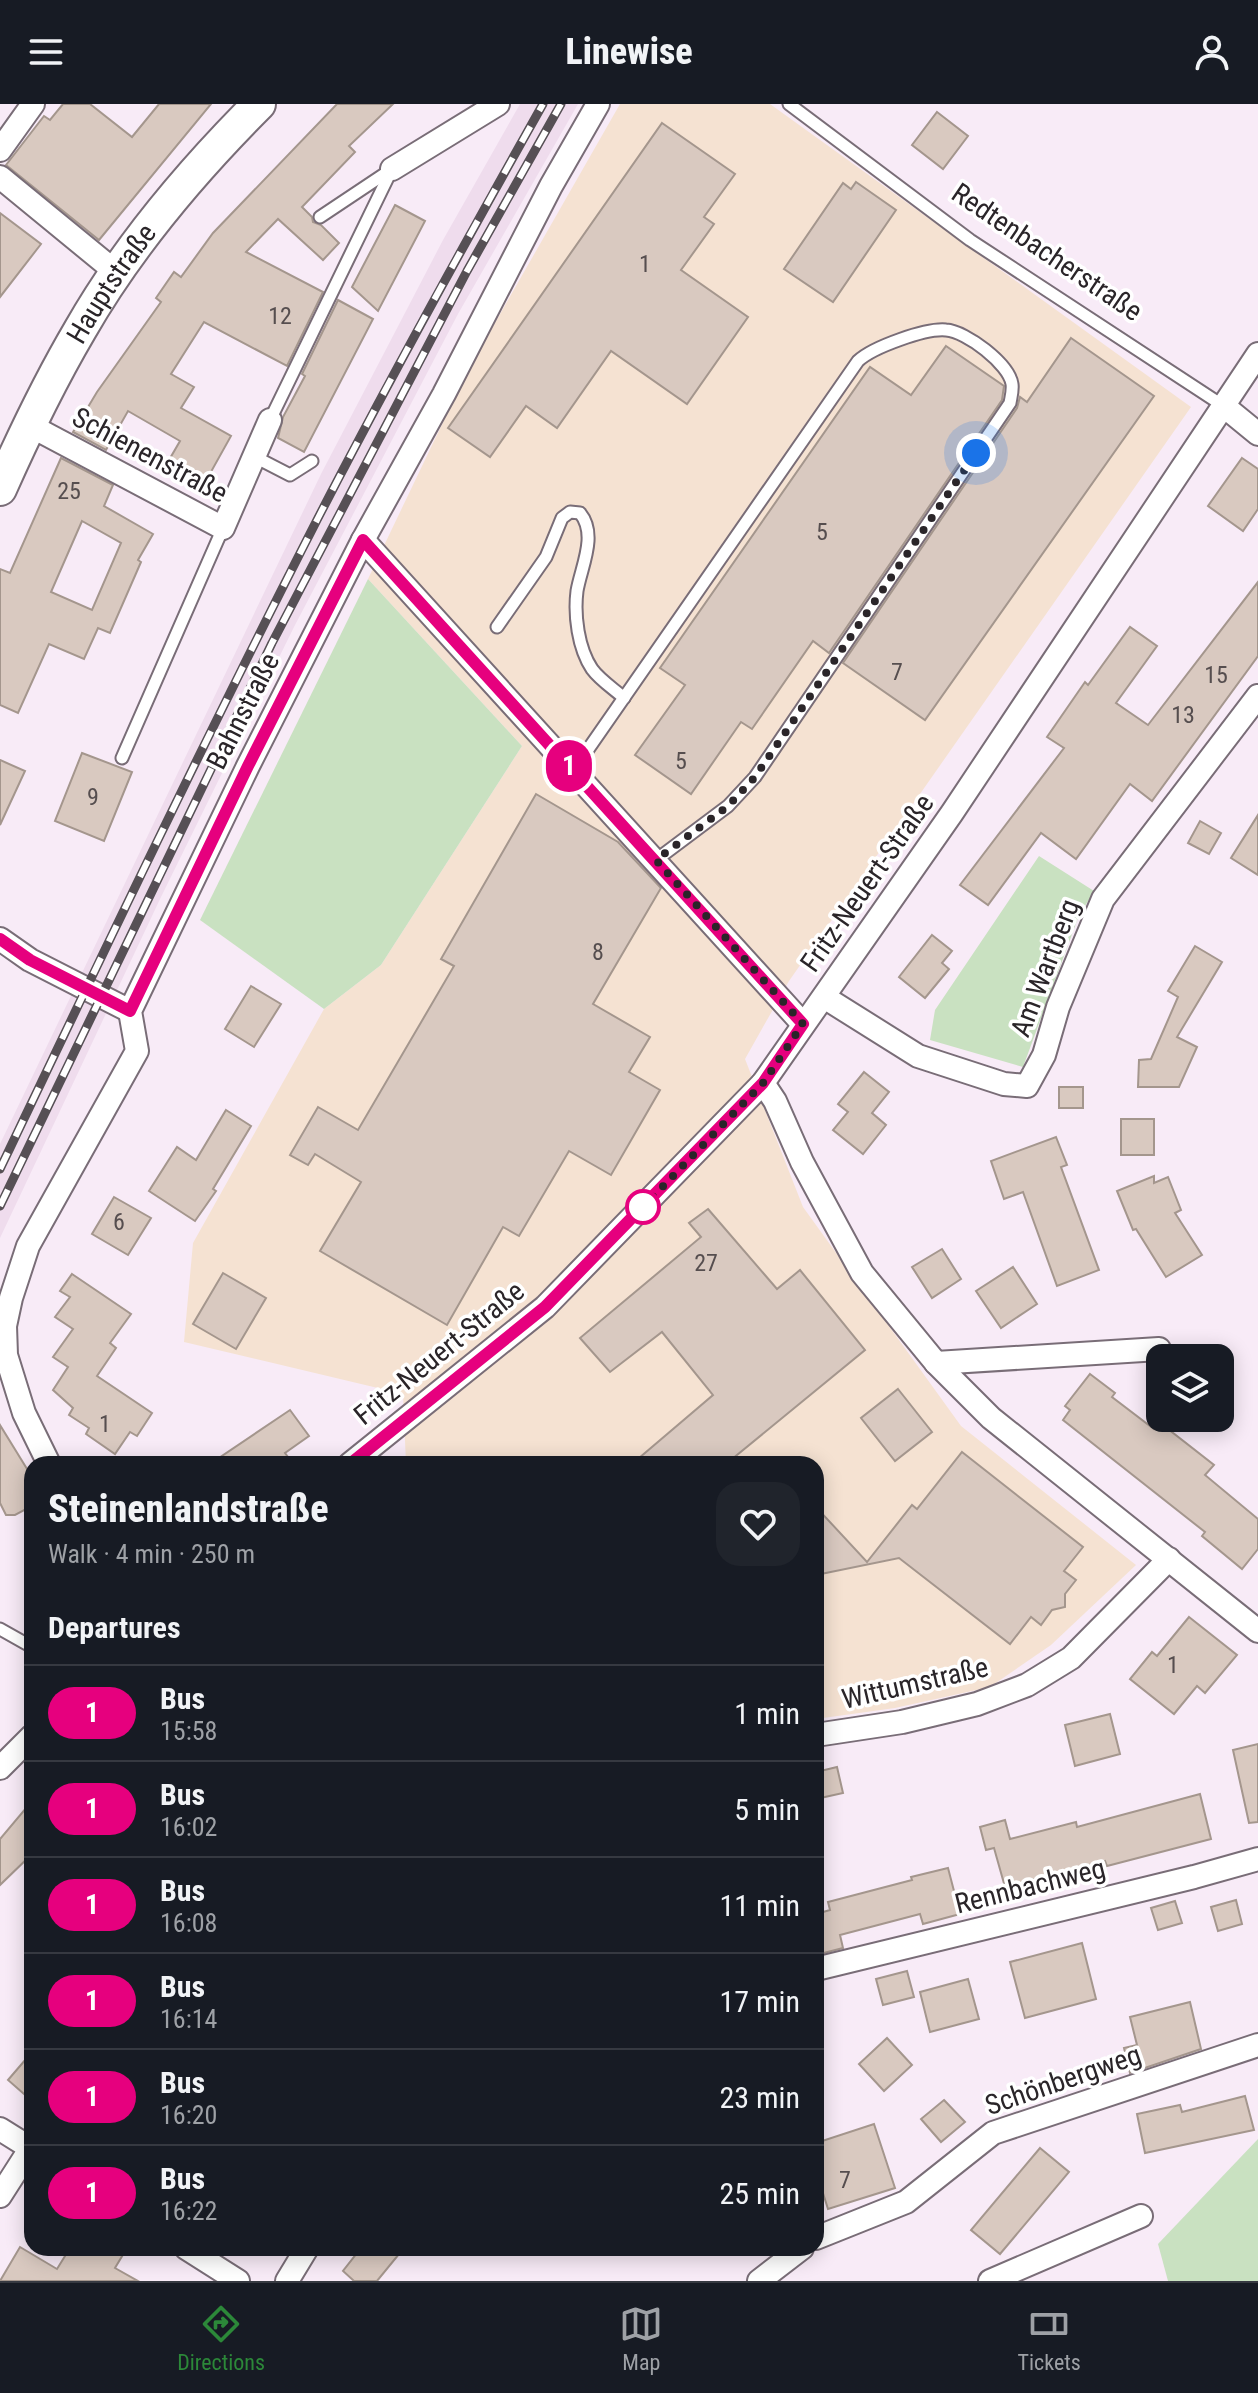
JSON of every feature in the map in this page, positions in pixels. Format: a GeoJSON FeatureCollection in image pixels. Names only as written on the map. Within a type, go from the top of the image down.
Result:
{"type":"FeatureCollection","features":[{"type":"Feature","properties":{"kind":"street"},"geometry":{"type":"LineString","coordinates":[[0,150],[33,104]]}},
{"type":"Feature","properties":{"kind":"street","name":"Hauptstraße"},"geometry":{"type":"LineString","coordinates":[[0,489],[29,425],[80,329],[117,273],[180,188],[259,104]]}},
{"type":"Feature","properties":{"kind":"street"},"geometry":{"type":"LineString","coordinates":[[392,169],[498,104]]}},
{"type":"Feature","properties":{"kind":"street","name":"Bahnstraße"},"geometry":{"type":"LineString","coordinates":[[130,1011],[248,766],[363,540],[444,394],[551,186],[598,104]]}},
{"type":"Feature","properties":{"kind":"street"},"geometry":{"type":"LineString","coordinates":[[0,177],[117,273]]}},
{"type":"Feature","properties":{"kind":"street"},"geometry":{"type":"LineString","coordinates":[[1258,354],[1225,407],[1258,434]]}},
{"type":"Feature","properties":{"kind":"street","name":"Fritz-Neuert-Straße"},"geometry":{"type":"LineString","coordinates":[[360,1456],[545,1307],[763,1083],[952,813],[1106,579],[1225,407]]}},
{"type":"Feature","properties":{"kind":"street","name":"Schienenstraße"},"geometry":{"type":"LineString","coordinates":[[29,425],[223,528],[270,420]]}},
{"type":"Feature","properties":{"kind":"street"},"geometry":{"type":"LineString","coordinates":[[363,540],[803,1024]]}},
{"type":"Feature","properties":{"kind":"street","name":"Am Wartberg"},"geometry":{"type":"LineString","coordinates":[[824,997],[918,1056],[1004,1084],[1027,1086],[1044,1055],[1058,1007],[1103,899],[1258,696]]}},
{"type":"Feature","properties":{"kind":"street"},"geometry":{"type":"LineString","coordinates":[[0,939],[30,960],[130,1011],[137,1051],[28,1246],[11,1298],[3,1358],[24,1413],[45,1456]]}},
{"type":"Feature","properties":{"kind":"street"},"geometry":{"type":"LineString","coordinates":[[763,1083],[862,1273],[936,1363],[991,1418],[1258,1631]]}},
{"type":"Feature","properties":{"kind":"street"},"geometry":{"type":"LineString","coordinates":[[936,1363],[1146,1350]]}},
{"type":"Feature","properties":{"kind":"street","name":"Wittumstraße"},"geometry":{"type":"LineString","coordinates":[[824,1734],[902,1722],[977,1704],[1027,1685],[1071,1658],[1169,1559]]}},
{"type":"Feature","properties":{"kind":"street"},"geometry":{"type":"LineString","coordinates":[[0,1768],[24,1744]]}},
{"type":"Feature","properties":{"kind":"street","name":"Rennbachweg"},"geometry":{"type":"LineString","coordinates":[[824,1967],[1258,1859]]}},
{"type":"Feature","properties":{"kind":"street","name":"Schönbergweg"},"geometry":{"type":"LineString","coordinates":[[824,2235],[906,2202],[993,2133],[1258,2045]]}},
{"type":"Feature","properties":{"kind":"street"},"geometry":{"type":"LineString","coordinates":[[0,2129],[24,2143]]}},
{"type":"Feature","properties":{"kind":"street"},"geometry":{"type":"LineString","coordinates":[[0,2196],[24,2160]]}},
{"type":"Feature","properties":{"kind":"street"},"geometry":{"type":"LineString","coordinates":[[990,2281],[1141,2216]]}},
{"type":"Feature","properties":{"kind":"street"},"geometry":{"type":"LineString","coordinates":[[199,2256],[238,2281]]}},
{"type":"Feature","properties":{"kind":"street"},"geometry":{"type":"LineString","coordinates":[[287,2281],[302,2256]]}},
{"type":"Feature","properties":{"kind":"street"},"geometry":{"type":"LineString","coordinates":[[759,2281],[792,2256]]}},
{"type":"Feature","properties":{"kind":"lane","name":"Redtenbacherstraße"},"geometry":{"type":"LineString","coordinates":[[789,104],[970,240],[1225,407]]}},
{"type":"Feature","properties":{"kind":"lane"},"geometry":{"type":"LineString","coordinates":[[320,217],[392,169]]}},
{"type":"Feature","properties":{"kind":"lane"},"geometry":{"type":"LineString","coordinates":[[270,420],[392,169]]}},
{"type":"Feature","properties":{"kind":"lane"},"geometry":{"type":"LineString","coordinates":[[573,771],[867,352],[948,329],[960,333],[993,356],[1006,370],[1013,385],[1010,403],[755,777],[728,806],[656,860]]}},
{"type":"Feature","properties":{"kind":"lane"},"geometry":{"type":"LineString","coordinates":[[255,457],[290,475],[312,461]]}},
{"type":"Feature","properties":{"kind":"lane"},"geometry":{"type":"LineString","coordinates":[[497,627],[546,557],[562,518],[570,512],[580,513],[585,519],[587,547],[577,590],[580,643],[594,672],[624,698]]}},
{"type":"Feature","properties":{"kind":"lane"},"geometry":{"type":"LineString","coordinates":[[122,758],[223,528]]}},
{"type":"Feature","properties":{"kind":"lane"},"geometry":{"type":"LineString","coordinates":[[0,1629],[24,1642]]}},
{"type":"Feature","properties":{"kind":"shaded area"},"geometry":{"type":"Polygon","coordinates":[[[520,104],[578,104],[458,314],[294,627],[161,897],[0,1238],[0,1144],[321,474],[443,240],[520,104]]]}},
{"type":"Feature","properties":{"kind":"shaded area"},"geometry":{"type":"Polygon","coordinates":[[[620,104],[770,104],[1191,407],[789,981],[745,1059],[803,1207],[961,1426],[1136,1565],[1051,1645],[990,1687],[895,1708],[824,1718],[824,1456],[406,1456],[403,1394],[184,1342],[193,1243],[324,1009],[381,965],[522,746],[368,579],[468,370],[620,104]]]}},
{"type":"Feature","properties":{"kind":"green space"},"geometry":{"type":"Polygon","coordinates":[[[368,579],[522,746],[381,965],[324,1009],[200,920],[368,579]]]}},
{"type":"Feature","properties":{"kind":"green space"},"geometry":{"type":"Polygon","coordinates":[[[1039,856],[1094,891],[1078,918],[1023,1067],[930,1040],[935,1010],[1039,856]]]}},
{"type":"Feature","properties":{"kind":"green space"},"geometry":{"type":"Polygon","coordinates":[[[1258,2139],[1258,2281],[1168,2281],[1158,2244],[1258,2139]]]}},
{"type":"Feature","properties":{"kind":"building"},"geometry":{"type":"Polygon","coordinates":[[[63,104],[90,104],[132,137],[159,104],[211,104],[99,240],[6,165],[44,116],[50,120],[63,104]]]}},
{"type":"Feature","properties":{"kind":"building"},"geometry":{"type":"Polygon","coordinates":[[[337,104],[393,104],[349,146],[355,152],[302,207],[313,222],[321,225],[339,243],[323,260],[278,219],[246,252],[323,292],[287,366],[204,322],[171,374],[194,387],[181,408],[231,436],[202,488],[165,467],[180,441],[128,411],[106,450],[73,432],[97,392],[161,302],[156,298],[174,272],[181,277],[213,233],[337,104]]]}},
{"type":"Feature","properties":{"kind":"building"},"geometry":{"type":"Polygon","coordinates":[[[937,112],[968,136],[943,169],[912,145],[937,112]]]}},
{"type":"Feature","properties":{"kind":"building"},"geometry":{"type":"Polygon","coordinates":[[[662,123],[735,174],[704,217],[714,224],[681,270],[748,317],[687,404],[611,351],[557,428],[526,406],[490,457],[448,428],[662,123]]]}},
{"type":"Feature","properties":{"kind":"building"},"geometry":{"type":"Polygon","coordinates":[[[856,182],[896,210],[833,302],[784,269],[843,183],[851,189],[856,182]]]}},
{"type":"Feature","properties":{"kind":"building"},"geometry":{"type":"Polygon","coordinates":[[[395,205],[425,221],[378,311],[352,287],[395,205]]]}},
{"type":"Feature","properties":{"kind":"building"},"geometry":{"type":"Polygon","coordinates":[[[0,213],[41,244],[0,297],[0,213]]]}},
{"type":"Feature","properties":{"kind":"building"},"geometry":{"type":"Polygon","coordinates":[[[338,300],[373,319],[304,452],[278,438],[283,417],[305,376],[302,374],[338,300]]]}},
{"type":"Feature","properties":{"kind":"building"},"geometry":{"type":"Polygon","coordinates":[[[1071,338],[1154,396],[925,720],[843,663],[1017,408],[1020,397],[1027,402],[1071,338]]]}},
{"type":"Feature","properties":{"kind":"building"},"geometry":{"type":"Polygon","coordinates":[[[946,346],[1004,386],[1002,400],[829,653],[813,641],[752,729],[741,722],[691,794],[635,755],[685,685],[660,668],[870,367],[911,395],[946,346]]]}},
{"type":"Feature","properties":{"kind":"building"},"geometry":{"type":"Polygon","coordinates":[[[61,458],[113,485],[104,506],[153,534],[138,560],[141,562],[110,633],[98,628],[84,659],[49,644],[18,713],[0,705],[0,569],[10,573],[61,458]],[[82,521],[51,592],[92,610],[121,543],[82,521]]]}},
{"type":"Feature","properties":{"kind":"building"},"geometry":{"type":"Polygon","coordinates":[[[1242,458],[1258,469],[1258,509],[1243,531],[1208,506],[1242,458]]]}},
{"type":"Feature","properties":{"kind":"building"},"geometry":{"type":"Polygon","coordinates":[[[1258,582],[1258,656],[1152,801],[1130,784],[1076,859],[1041,833],[988,905],[960,885],[1064,748],[1047,737],[1085,682],[1088,685],[1130,627],[1157,646],[1116,703],[1148,725],[1258,582]]]}},
{"type":"Feature","properties":{"kind":"building"},"geometry":{"type":"Polygon","coordinates":[[[82,753],[132,772],[104,841],[55,821],[82,753]]]}},
{"type":"Feature","properties":{"kind":"building"},"geometry":{"type":"Polygon","coordinates":[[[0,760],[25,771],[0,825],[0,760]]]}},
{"type":"Feature","properties":{"kind":"building"},"geometry":{"type":"Polygon","coordinates":[[[536,794],[618,842],[661,888],[593,1004],[650,1037],[629,1072],[660,1090],[611,1175],[569,1151],[519,1236],[503,1227],[447,1325],[320,1251],[361,1182],[315,1154],[308,1165],[290,1155],[318,1107],[358,1130],[454,966],[441,959],[536,794]]]}},
{"type":"Feature","properties":{"kind":"building"},"geometry":{"type":"Polygon","coordinates":[[[1258,815],[1258,875],[1231,858],[1258,815]]]}},
{"type":"Feature","properties":{"kind":"building"},"geometry":{"type":"Polygon","coordinates":[[[1200,821],[1221,833],[1209,854],[1188,843],[1200,821]]]}},
{"type":"Feature","properties":{"kind":"building"},"geometry":{"type":"Polygon","coordinates":[[[932,935],[952,951],[942,963],[949,969],[925,998],[899,977],[932,935]]]}},
{"type":"Feature","properties":{"kind":"building"},"geometry":{"type":"Polygon","coordinates":[[[1195,946],[1222,962],[1177,1037],[1197,1047],[1179,1087],[1138,1087],[1139,1060],[1151,1059],[1178,997],[1168,991],[1195,946]]]}},
{"type":"Feature","properties":{"kind":"building"},"geometry":{"type":"Polygon","coordinates":[[[251,986],[281,1004],[254,1047],[225,1029],[251,986]]]}},
{"type":"Feature","properties":{"kind":"building"},"geometry":{"type":"Polygon","coordinates":[[[864,1072],[889,1092],[872,1113],[886,1125],[863,1154],[833,1130],[848,1112],[838,1104],[864,1072]]]}},
{"type":"Feature","properties":{"kind":"building"},"geometry":{"type":"Polygon","coordinates":[[[1059,1087],[1083,1087],[1083,1108],[1059,1108],[1059,1087]]]}},
{"type":"Feature","properties":{"kind":"building"},"geometry":{"type":"Polygon","coordinates":[[[226,1110],[251,1126],[213,1189],[216,1191],[195,1221],[149,1191],[177,1147],[196,1160],[226,1110]]]}},
{"type":"Feature","properties":{"kind":"building"},"geometry":{"type":"Polygon","coordinates":[[[1121,1119],[1154,1119],[1154,1155],[1121,1155],[1121,1119]]]}},
{"type":"Feature","properties":{"kind":"building"},"geometry":{"type":"Polygon","coordinates":[[[1056,1137],[1067,1165],[1061,1167],[1099,1270],[1057,1286],[1023,1192],[1004,1199],[991,1161],[1056,1137]]]}},
{"type":"Feature","properties":{"kind":"building"},"geometry":{"type":"Polygon","coordinates":[[[1154,1176],[1154,1183],[1168,1177],[1181,1210],[1175,1213],[1202,1255],[1166,1277],[1136,1229],[1133,1230],[1117,1191],[1154,1176]]]}},
{"type":"Feature","properties":{"kind":"building"},"geometry":{"type":"Polygon","coordinates":[[[114,1197],[151,1218],[128,1255],[92,1234],[114,1197]]]}},
{"type":"Feature","properties":{"kind":"building"},"geometry":{"type":"Polygon","coordinates":[[[708,1209],[777,1289],[800,1270],[865,1350],[736,1456],[641,1456],[713,1395],[662,1332],[610,1372],[580,1338],[701,1237],[689,1223],[708,1209]]]}},
{"type":"Feature","properties":{"kind":"building"},"geometry":{"type":"Polygon","coordinates":[[[942,1249],[961,1279],[932,1298],[912,1267],[942,1249]]]}},
{"type":"Feature","properties":{"kind":"building"},"geometry":{"type":"Polygon","coordinates":[[[1013,1267],[1037,1304],[1001,1328],[976,1291],[1013,1267]]]}},
{"type":"Feature","properties":{"kind":"building"},"geometry":{"type":"Polygon","coordinates":[[[223,1273],[266,1298],[236,1349],[193,1324],[223,1273]]]}},
{"type":"Feature","properties":{"kind":"building"},"geometry":{"type":"Polygon","coordinates":[[[72,1274],[131,1314],[110,1343],[116,1348],[97,1376],[152,1413],[137,1436],[130,1432],[115,1454],[86,1434],[89,1428],[69,1415],[73,1408],[53,1390],[68,1367],[53,1357],[73,1329],[55,1317],[70,1297],[60,1291],[72,1274]]]}},
{"type":"Feature","properties":{"kind":"building"},"geometry":{"type":"Polygon","coordinates":[[[1090,1374],[1115,1393],[1112,1397],[1146,1423],[1146,1432],[1172,1432],[1214,1465],[1205,1475],[1258,1519],[1258,1549],[1242,1569],[1202,1536],[1205,1532],[1063,1420],[1070,1410],[1065,1406],[1090,1374]]]}},
{"type":"Feature","properties":{"kind":"building"},"geometry":{"type":"Polygon","coordinates":[[[898,1389],[932,1432],[895,1461],[861,1418],[898,1389]]]}},
{"type":"Feature","properties":{"kind":"building"},"geometry":{"type":"Polygon","coordinates":[[[290,1410],[309,1436],[285,1453],[287,1456],[222,1456],[290,1410]]]}},
{"type":"Feature","properties":{"kind":"building"},"geometry":{"type":"Polygon","coordinates":[[[0,1425],[24,1464],[24,1510],[6,1515],[0,1503],[0,1425]]]}},
{"type":"Feature","properties":{"kind":"building"},"geometry":{"type":"Polygon","coordinates":[[[962,1452],[1083,1547],[1064,1571],[1076,1580],[1065,1594],[1065,1607],[1052,1610],[1041,1625],[1031,1617],[1010,1644],[899,1558],[824,1573],[824,1516],[867,1562],[912,1505],[917,1509],[962,1452]]]}},
{"type":"Feature","properties":{"kind":"building"},"geometry":{"type":"Polygon","coordinates":[[[1189,1617],[1237,1655],[1205,1693],[1197,1686],[1174,1714],[1130,1679],[1152,1652],[1157,1656],[1189,1617]]]}},
{"type":"Feature","properties":{"kind":"building"},"geometry":{"type":"Polygon","coordinates":[[[1110,1714],[1120,1754],[1075,1766],[1065,1725],[1110,1714]]]}},
{"type":"Feature","properties":{"kind":"building"},"geometry":{"type":"Polygon","coordinates":[[[1258,1744],[1258,1822],[1249,1823],[1233,1750],[1258,1744]]]}},
{"type":"Feature","properties":{"kind":"building"},"geometry":{"type":"Polygon","coordinates":[[[837,1767],[843,1793],[824,1797],[824,1770],[837,1767]]]}},
{"type":"Feature","properties":{"kind":"building"},"geometry":{"type":"Polygon","coordinates":[[[1200,1794],[1211,1839],[1107,1866],[1105,1861],[1005,1887],[994,1848],[986,1850],[980,1827],[1005,1820],[1010,1839],[1076,1822],[1077,1827],[1200,1794]]]}},
{"type":"Feature","properties":{"kind":"building"},"geometry":{"type":"Polygon","coordinates":[[[24,1810],[24,1862],[0,1885],[0,1839],[24,1810]]]}},
{"type":"Feature","properties":{"kind":"building"},"geometry":{"type":"Polygon","coordinates":[[[948,1868],[960,1914],[923,1924],[920,1914],[840,1935],[843,1948],[824,1953],[824,1912],[830,1910],[828,1902],[912,1880],[911,1877],[948,1868]]]}},
{"type":"Feature","properties":{"kind":"building"},"geometry":{"type":"Polygon","coordinates":[[[1236,1900],[1242,1924],[1218,1931],[1211,1907],[1236,1900]]]}},
{"type":"Feature","properties":{"kind":"building"},"geometry":{"type":"Polygon","coordinates":[[[1175,1901],[1182,1923],[1158,1930],[1151,1908],[1175,1901]]]}},
{"type":"Feature","properties":{"kind":"building"},"geometry":{"type":"Polygon","coordinates":[[[1082,1943],[1096,1999],[1025,2018],[1010,1962],[1082,1943]]]}},
{"type":"Feature","properties":{"kind":"building"},"geometry":{"type":"Polygon","coordinates":[[[907,1971],[914,1997],[883,2005],[876,1979],[907,1971]]]}},
{"type":"Feature","properties":{"kind":"building"},"geometry":{"type":"Polygon","coordinates":[[[968,1979],[979,2019],[930,2032],[920,1992],[968,1979]]]}},
{"type":"Feature","properties":{"kind":"building"},"geometry":{"type":"Polygon","coordinates":[[[1190,2002],[1201,2049],[1130,2073],[1124,2048],[1137,2045],[1130,2017],[1190,2002]]]}},
{"type":"Feature","properties":{"kind":"building"},"geometry":{"type":"Polygon","coordinates":[[[887,2038],[912,2065],[884,2091],[859,2064],[887,2038]]]}},
{"type":"Feature","properties":{"kind":"building"},"geometry":{"type":"Polygon","coordinates":[[[24,2061],[24,2094],[8,2080],[24,2061]]]}},
{"type":"Feature","properties":{"kind":"building"},"geometry":{"type":"Polygon","coordinates":[[[1245,2096],[1254,2130],[1145,2153],[1137,2114],[1180,2105],[1182,2112],[1245,2096]]]}},
{"type":"Feature","properties":{"kind":"building"},"geometry":{"type":"Polygon","coordinates":[[[944,2100],[965,2122],[941,2142],[921,2119],[944,2100]]]}},
{"type":"Feature","properties":{"kind":"building"},"geometry":{"type":"Polygon","coordinates":[[[874,2124],[895,2188],[828,2209],[824,2196],[824,2140],[874,2124]]]}},
{"type":"Feature","properties":{"kind":"building"},"geometry":{"type":"Polygon","coordinates":[[[1040,2148],[1069,2172],[1000,2254],[971,2230],[1040,2148]]]}},
{"type":"Feature","properties":{"kind":"building"},"geometry":{"type":"Polygon","coordinates":[[[20,2247],[24,2249],[24,2256],[35,2256],[57,2269],[65,2256],[122,2256],[115,2268],[138,2281],[0,2281],[20,2247]]]}},
{"type":"Feature","properties":{"kind":"building"},"geometry":{"type":"Polygon","coordinates":[[[355,2256],[397,2256],[377,2281],[354,2281],[343,2271],[355,2256]]]}},
{"type":"Feature","properties":{"kind":"railway"},"geometry":{"type":"LineString","coordinates":[[0,1169],[196,761],[318,518],[543,104]]}},
{"type":"Feature","properties":{"kind":"railway"},"geometry":{"type":"LineString","coordinates":[[0,1206],[272,643],[467,271],[561,104]]}},
{"type":"Feature","properties":{"kind":"bus line","name":"1"},"geometry":{"type":"LineString","coordinates":[[0,939],[30,960],[130,1011],[248,766],[363,540],[803,1024],[763,1083],[545,1307],[360,1456]]}},
{"type":"Feature","properties":{"kind":"route"},"geometry":{"type":"LineString","coordinates":[[643,1207],[763,1083],[803,1024],[656,860],[744,791],[976,453]]}}]}
